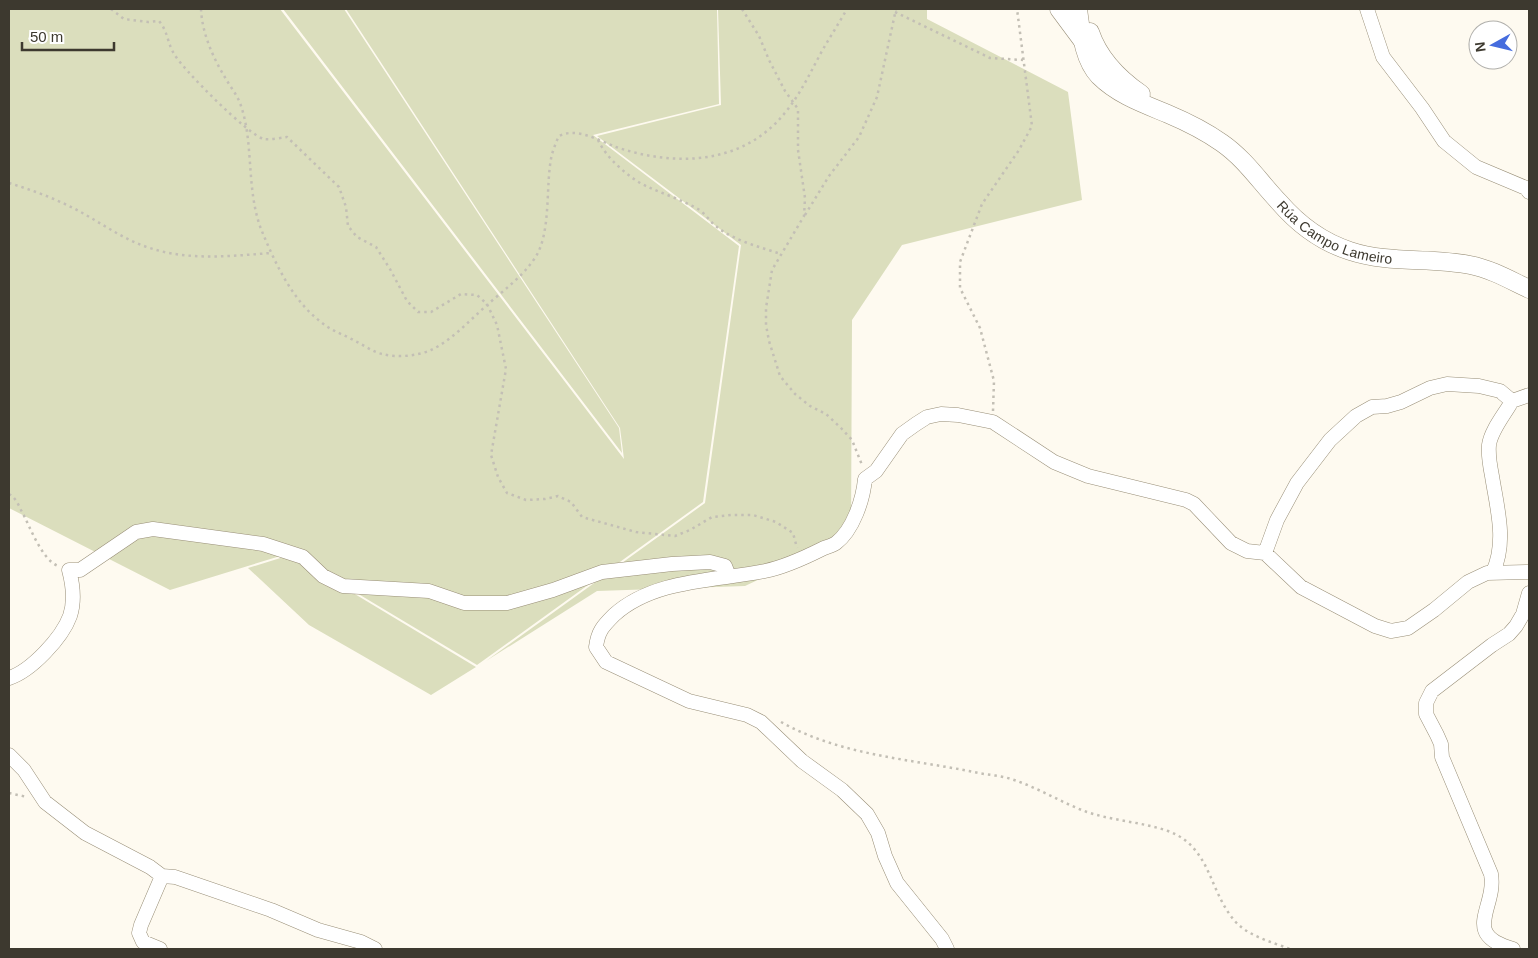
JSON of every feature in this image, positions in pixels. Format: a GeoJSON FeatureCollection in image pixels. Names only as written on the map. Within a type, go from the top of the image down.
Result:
{"type":"FeatureCollection","features":[{"type":"Feature","properties":{"kind":"street"},"geometry":{"type":"LineString","coordinates":[[1057,9],[1084,46],[1108,84],[1137,102],[1170,114]]}},
{"type":"Feature","properties":{"kind":"street"},"geometry":{"type":"LineString","coordinates":[[1078,9],[1084,46],[1132,86],[1170,114]]}},
{"type":"Feature","properties":{"kind":"street"},"geometry":{"type":"LineString","coordinates":[[1084,9],[1089,29],[1084,46]]}},
{"type":"Feature","properties":{"kind":"street"},"geometry":{"type":"LineString","coordinates":[[1367,9],[1383,58],[1422,108],[1444,141],[1476,167],[1526,188],[1529,192]]}},
{"type":"Feature","properties":{"kind":"street","name":"Rúa Campo Lameiro"},"geometry":{"type":"LineString","coordinates":[[1170,114],[1206,132],[1233,151],[1251,168],[1289,213],[1314,233],[1337,246],[1378,258],[1440,261],[1470,265],[1495,272],[1529,290]]}},
{"type":"Feature","properties":{"kind":"street"},"geometry":{"type":"LineString","coordinates":[[1265,553],[1277,520],[1297,483],[1330,440],[1356,416],[1372,406],[1387,406],[1401,402],[1430,388],[1447,384],[1479,386],[1500,391],[1512,401]]}},
{"type":"Feature","properties":{"kind":"street"},"geometry":{"type":"LineString","coordinates":[[1493,572],[1499,555],[1501,536],[1489,458],[1489,444],[1512,401],[1529,395]]}},
{"type":"Feature","properties":{"kind":"street"},"geometry":{"type":"LineString","coordinates":[[947,949],[942,939],[897,883],[885,856],[878,833],[867,814],[842,790],[802,761],[761,722],[747,715],[688,701],[606,662],[596,647],[598,634],[608,621],[631,602],[648,594],[668,588],[766,571],[800,560],[836,543],[847,530],[858,510],[863,496],[865,479],[876,471],[902,434],[927,417],[941,414],[958,415],[993,422],[1054,462],[1088,476],[1186,500],[1194,504],[1238,548],[1265,553],[1301,587],[1375,626],[1391,631],[1408,628],[1434,610],[1468,582],[1493,572],[1529,572]]}},
{"type":"Feature","properties":{"kind":"street"},"geometry":{"type":"LineString","coordinates":[[9,678],[15,676],[39,659],[60,634],[70,616],[74,588],[69,570],[80,570],[136,532],[153,529],[263,544],[303,557],[323,576],[344,586],[429,591],[464,603],[506,603],[552,590],[602,572],[634,568],[710,562],[725,566],[730,576]]}},
{"type":"Feature","properties":{"kind":"street"},"geometry":{"type":"LineString","coordinates":[[1513,949],[1496,942],[1487,934],[1483,925],[1493,885],[1491,874],[1442,756],[1438,735],[1426,714],[1426,703],[1432,691],[1509,634],[1516,626],[1522,614],[1529,593]]}},
{"type":"Feature","properties":{"kind":"street"},"geometry":{"type":"LineString","coordinates":[[9,755],[24,770],[46,802],[85,834],[150,867],[162,876],[175,877],[271,910],[318,930],[361,942],[375,949]]}},
{"type":"Feature","properties":{"kind":"street"},"geometry":{"type":"LineString","coordinates":[[160,949],[143,942],[139,933],[140,925],[162,876]]}},
{"type":"Feature","properties":{"kind":"path"},"geometry":{"type":"LineString","coordinates":[[111,9],[124,19],[148,22],[159,21],[166,30],[173,54],[210,95],[246,128],[263,139],[287,137],[339,187],[346,207],[348,226],[357,237],[376,247],[407,301],[418,312],[431,312],[460,294],[477,295],[487,304],[497,325],[506,369],[491,455],[498,476],[508,493],[526,500],[558,496],[571,502],[582,516],[636,532],[675,536],[690,530],[712,517],[754,515],[776,522],[793,533],[800,560]]}},
{"type":"Feature","properties":{"kind":"path"},"geometry":{"type":"LineString","coordinates":[[201,9],[202,22],[211,49],[241,105],[246,128],[252,196],[260,226],[271,254],[298,299],[324,325],[381,354],[414,355],[431,350],[462,328],[487,304],[512,285],[536,257],[542,241],[552,153],[558,136],[567,132],[582,134],[619,148],[653,155],[700,159],[750,144],[784,114],[806,81],[847,9]]}},
{"type":"Feature","properties":{"kind":"path"},"geometry":{"type":"LineString","coordinates":[[742,9],[759,36],[769,60],[792,102],[798,109],[798,150],[805,198],[804,216]]}},
{"type":"Feature","properties":{"kind":"path"},"geometry":{"type":"LineString","coordinates":[[993,422],[994,380],[980,328],[960,288],[960,262],[982,204],[1019,150],[1032,126],[1017,9]]}},
{"type":"Feature","properties":{"kind":"path"},"geometry":{"type":"LineString","coordinates":[[865,479],[852,440],[826,414],[810,406],[795,394],[780,376],[769,341],[766,324],[768,288],[772,270],[829,176],[859,137],[877,97],[896,10],[990,58],[1024,60]]}},
{"type":"Feature","properties":{"kind":"path"},"geometry":{"type":"LineString","coordinates":[[598,140],[603,150],[619,166],[645,186],[686,202],[700,210],[718,228],[735,238],[782,254]]}},
{"type":"Feature","properties":{"kind":"path"},"geometry":{"type":"LineString","coordinates":[[9,183],[52,198],[126,238],[151,249],[185,256],[271,254]]}},
{"type":"Feature","properties":{"kind":"path"},"geometry":{"type":"LineString","coordinates":[[9,494],[18,504],[44,555],[52,563],[69,570]]}},
{"type":"Feature","properties":{"kind":"path"},"geometry":{"type":"LineString","coordinates":[[761,722],[768,718],[781,722],[807,735],[862,752],[1011,779],[1104,818],[1169,832],[1186,840],[1197,852],[1204,862],[1223,904],[1243,929],[1290,949]]}},
{"type":"Feature","properties":{"kind":"green space"},"geometry":{"type":"Polygon","coordinates":[[[9,9],[280,9],[624,459],[620,428],[346,9],[717,9],[719,104],[593,135],[739,246],[703,502],[477,665],[290,553],[170,590],[9,508],[9,9]]]}},
{"type":"Feature","properties":{"kind":"green space"},"geometry":{"type":"Polygon","coordinates":[[[283,9],[344,9],[619,428],[622,453],[283,9]]]}},
{"type":"Feature","properties":{"kind":"green space"},"geometry":{"type":"Polygon","coordinates":[[[718,9],[927,9],[927,19],[1068,92],[1082,200],[902,245],[852,320],[851,536],[745,586],[597,591],[486,661],[705,503],[741,245],[597,136],[721,105],[718,9]]]}},
{"type":"Feature","properties":{"kind":"green space"},"geometry":{"type":"Polygon","coordinates":[[[290,555],[476,667],[431,695],[309,625],[248,568],[290,555]]]}}]}
